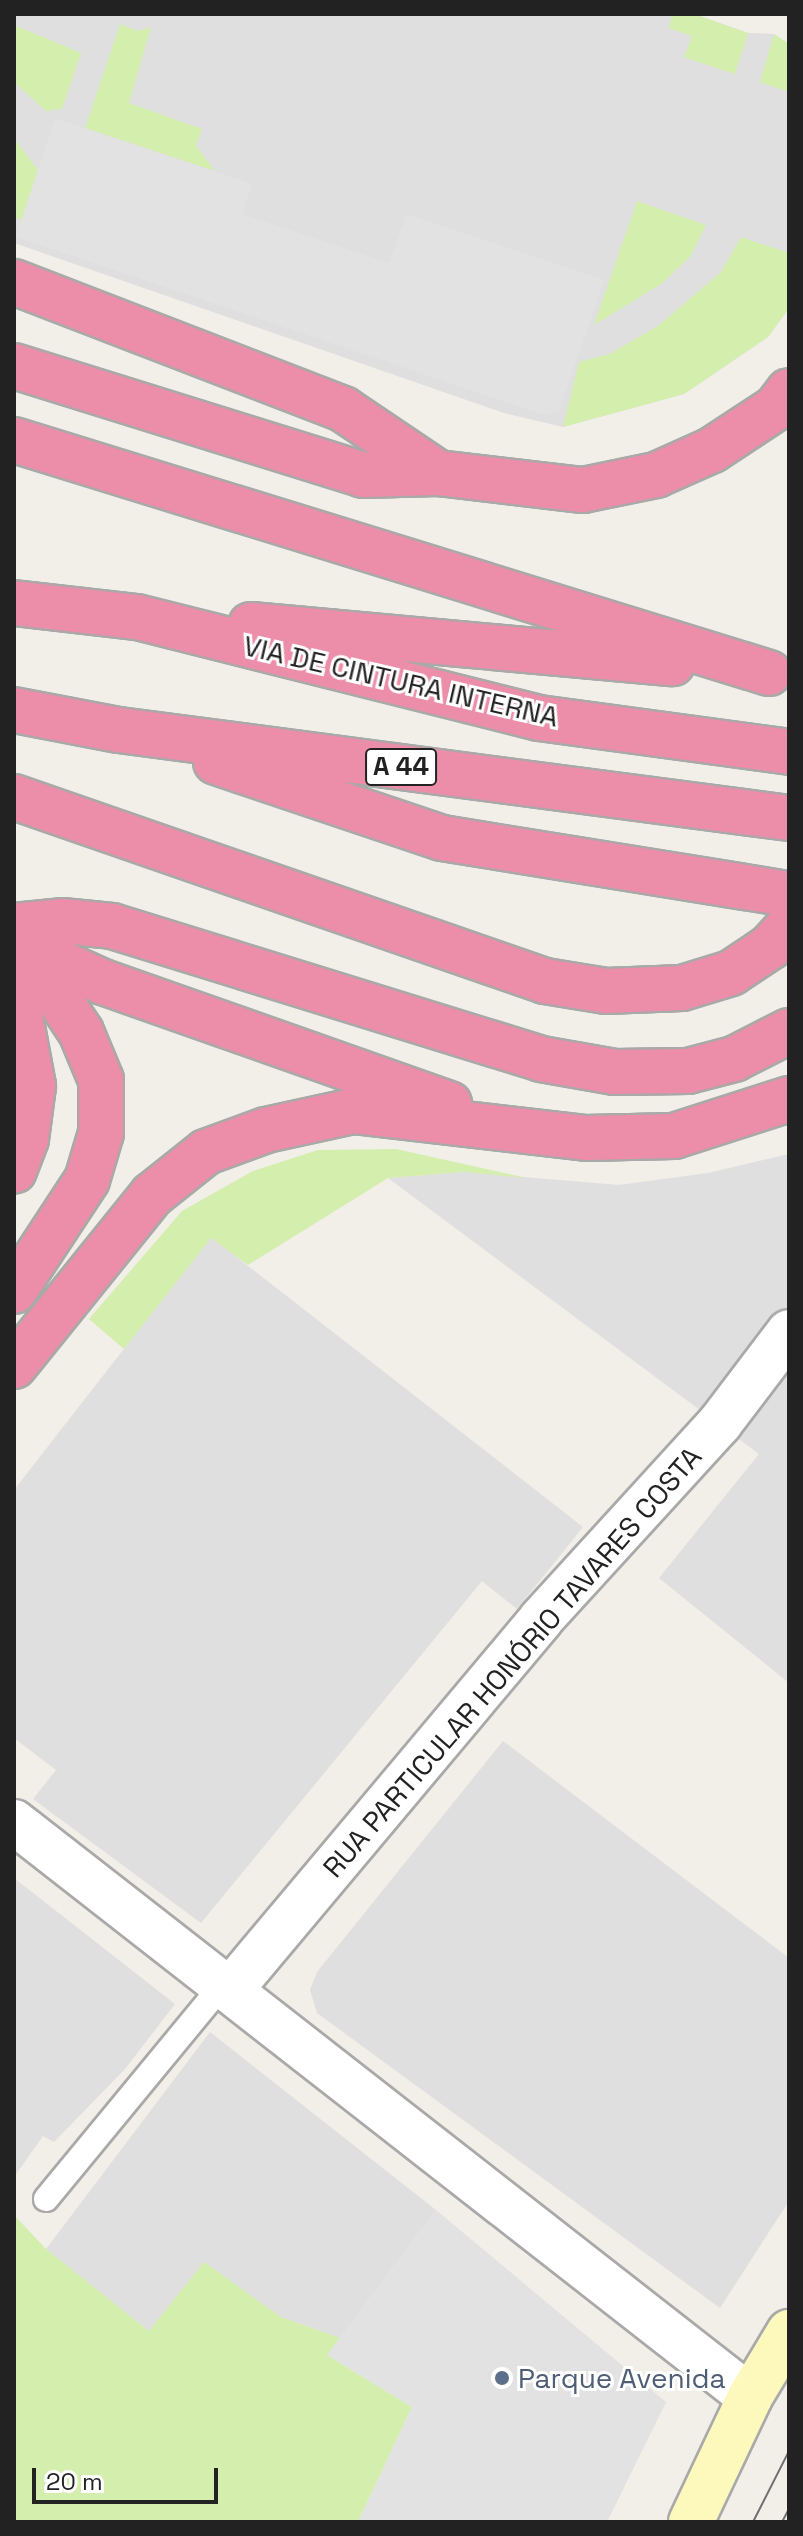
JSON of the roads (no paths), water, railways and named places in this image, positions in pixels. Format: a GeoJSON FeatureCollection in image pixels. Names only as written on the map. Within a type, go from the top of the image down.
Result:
{"type":"FeatureCollection","features":[{"type":"Feature","properties":{"kind":"highway"},"geometry":{"type":"LineString","coordinates":[[14,282],[343,409],[438,473]]}},
{"type":"Feature","properties":{"kind":"highway"},"geometry":{"type":"LineString","coordinates":[[14,366],[329,467],[397,478],[438,473],[583,490],[656,475],[712,450],[776,408],[789,391]]}},
{"type":"Feature","properties":{"kind":"highway"},"geometry":{"type":"LineString","coordinates":[[14,440],[779,674]]}},
{"type":"Feature","properties":{"kind":"highway","name":"VIA DE CINTURA INTERNA"},"geometry":{"type":"LineString","coordinates":[[14,603],[137,617],[539,718],[789,752]]}},
{"type":"Feature","properties":{"kind":"highway"},"geometry":{"type":"LineString","coordinates":[[137,617],[389,634],[779,674]]}},
{"type":"Feature","properties":{"kind":"highway","name":"A 44"},"geometry":{"type":"LineString","coordinates":[[14,710],[119,730],[789,818]]}},
{"type":"Feature","properties":{"kind":"highway"},"geometry":{"type":"LineString","coordinates":[[119,730],[442,838],[789,894]]}},
{"type":"Feature","properties":{"kind":"highway"},"geometry":{"type":"LineString","coordinates":[[14,797],[482,963],[606,991],[682,988],[731,973],[770,947],[789,926]]}},
{"type":"Feature","properties":{"kind":"highway"},"geometry":{"type":"LineString","coordinates":[[14,929],[62,921],[112,926],[541,1059],[615,1072],[688,1071],[734,1059],[789,1031]]}},
{"type":"Feature","properties":{"kind":"highway"},"geometry":{"type":"LineString","coordinates":[[14,929],[61,963],[103,982],[511,1126]]}},
{"type":"Feature","properties":{"kind":"highway"},"geometry":{"type":"LineString","coordinates":[[14,929],[81,1032],[101,1080],[101,1133],[87,1180],[14,1291]]}},
{"type":"Feature","properties":{"kind":"highway"},"geometry":{"type":"LineString","coordinates":[[14,984],[33,1086],[26,1139],[14,1171]]}},
{"type":"Feature","properties":{"kind":"highway"},"geometry":{"type":"LineString","coordinates":[[14,1366],[152,1195],[206,1152],[266,1130],[353,1111],[511,1126],[586,1138],[674,1136],[789,1099]]}},
{"type":"Feature","properties":{"kind":"main road"},"geometry":{"type":"LineString","coordinates":[[691,2522],[750,2397],[789,2332]]}},
{"type":"Feature","properties":{"kind":"street","name":"RUA PARTICULAR HONÓRIO TAVARES COSTA"},"geometry":{"type":"LineString","coordinates":[[227,1987],[541,1619],[720,1423],[789,1332]]}},
{"type":"Feature","properties":{"kind":"street"},"geometry":{"type":"LineString","coordinates":[[14,1822],[750,2397]]}},
{"type":"Feature","properties":{"kind":"lane"},"geometry":{"type":"LineString","coordinates":[[46,2199],[227,1987]]}},
{"type":"Feature","properties":{"kind":"tram line"},"geometry":{"type":"LineString","coordinates":[[753,2522],[789,2451]]}},
{"type":"Feature","properties":{"kind":"tram line"},"geometry":{"type":"LineString","coordinates":[[782,2522],[789,2509]]}},
{"type":"Feature","properties":{"kind":"place","name":"Parque Avenida"},"geometry":{"type":"Point","coordinates":[502,2378]}}]}
